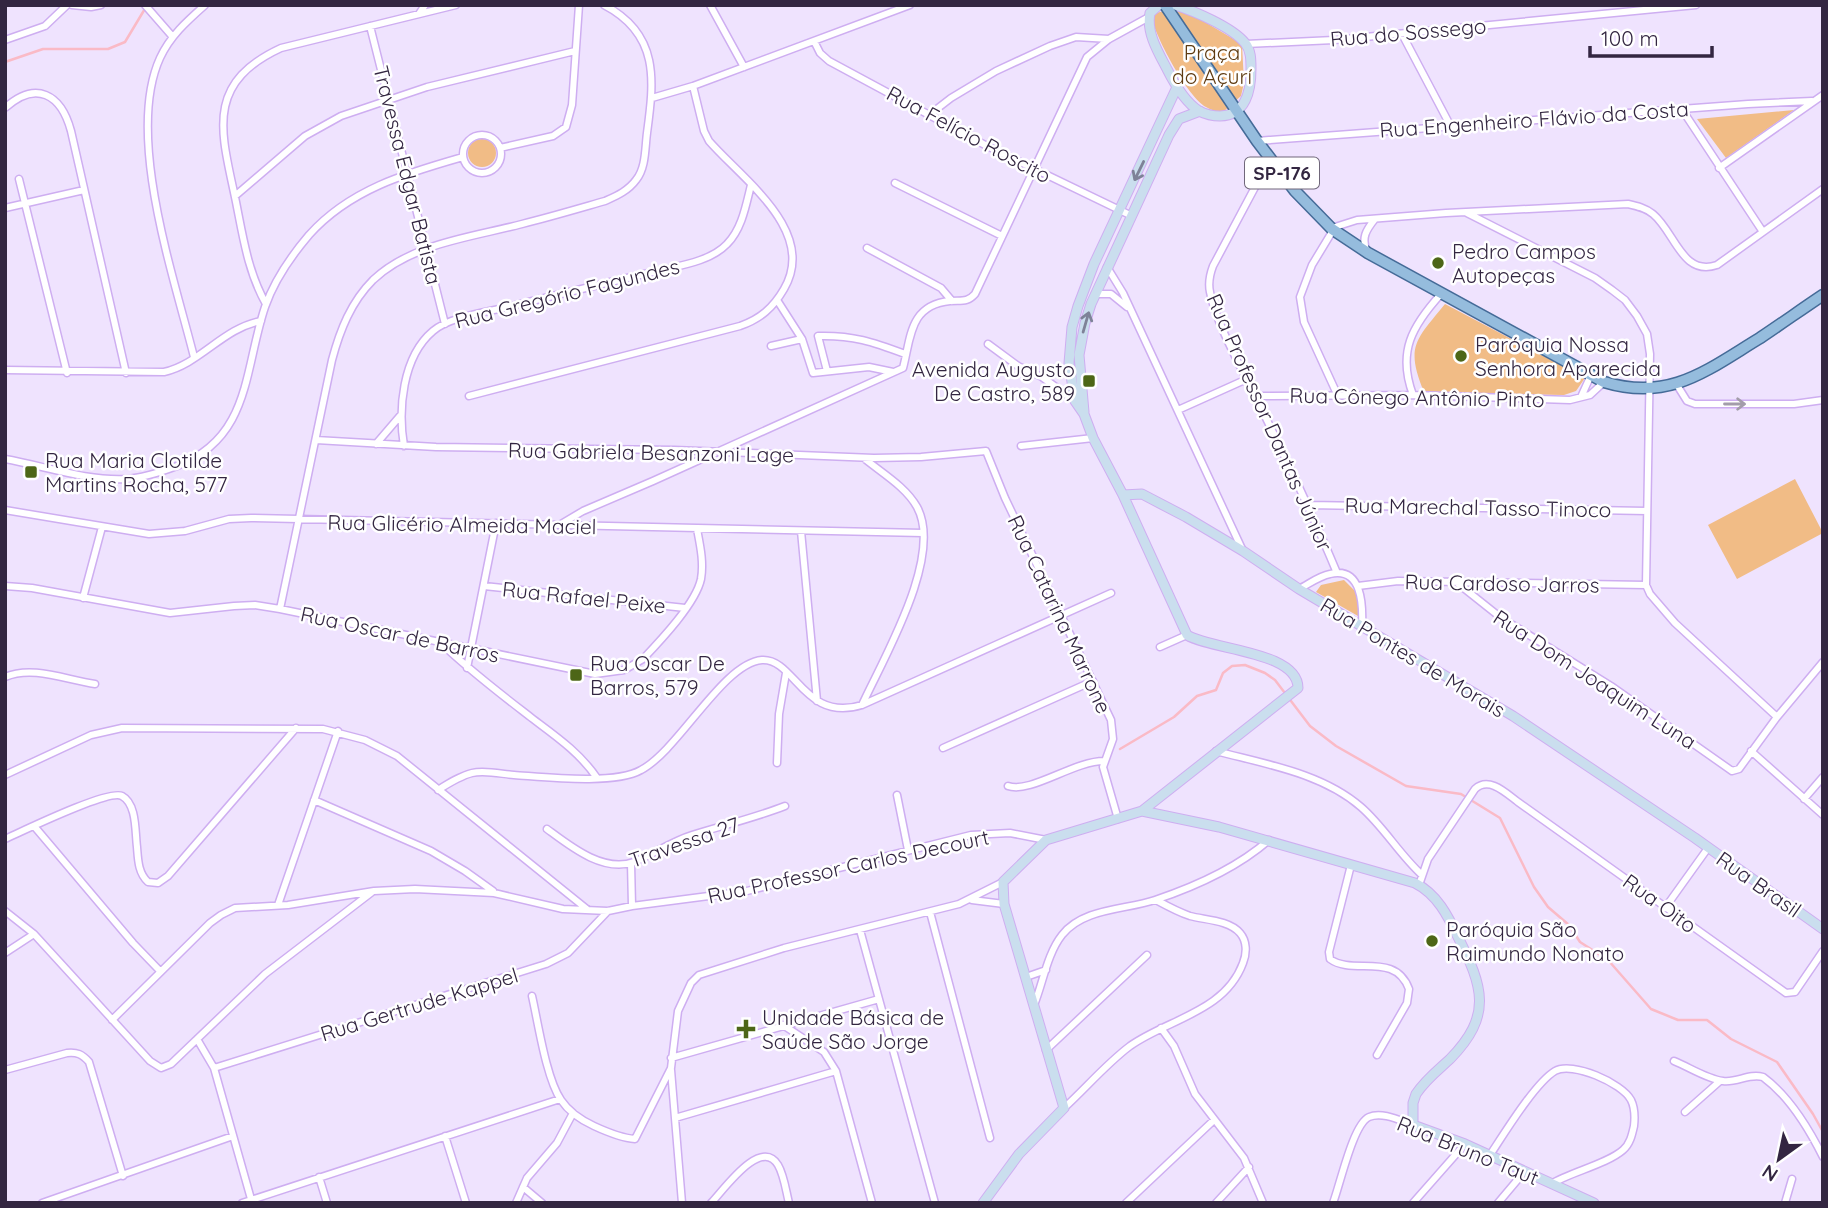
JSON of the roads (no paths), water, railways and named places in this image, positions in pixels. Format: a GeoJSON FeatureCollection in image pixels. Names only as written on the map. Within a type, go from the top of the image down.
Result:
{"type":"FeatureCollection","features":[{"type":"Feature","properties":{"kind":"main road","name":"SP-176"},"geometry":{"type":"LineString","coordinates":[[1165,5],[1270,159],[1295,191],[1332,229],[1368,254],[1604,383],[1627,389],[1677,385],[1734,355],[1823,295]]}},
{"type":"Feature","properties":{"kind":"street"},"geometry":{"type":"LineString","coordinates":[[5,40],[45,26],[69,5],[101,5]]}},
{"type":"Feature","properties":{"kind":"street"},"geometry":{"type":"LineString","coordinates":[[194,357],[156,201],[147,136],[148,104],[153,76],[172,37],[205,5]]}},
{"type":"Feature","properties":{"kind":"street"},"geometry":{"type":"LineString","coordinates":[[419,14],[425,5]]}},
{"type":"Feature","properties":{"kind":"street"},"geometry":{"type":"LineString","coordinates":[[266,304],[250,268],[226,159],[222,116],[226,101],[238,81],[260,58],[281,48],[456,5]]}},
{"type":"Feature","properties":{"kind":"street"},"geometry":{"type":"LineString","coordinates":[[500,148],[553,136],[566,127],[572,105],[579,5]]}},
{"type":"Feature","properties":{"kind":"street"},"geometry":{"type":"LineString","coordinates":[[280,608],[337,341],[354,304],[374,279],[391,267],[428,249],[573,210],[618,195],[636,181],[640,173],[653,80],[645,47],[632,27],[618,13],[604,5]]}},
{"type":"Feature","properties":{"kind":"street"},"geometry":{"type":"LineString","coordinates":[[710,5],[744,67]]}},
{"type":"Feature","properties":{"kind":"street"},"geometry":{"type":"LineString","coordinates":[[652,99],[910,5]]}},
{"type":"Feature","properties":{"kind":"street"},"geometry":{"type":"LineString","coordinates":[[1159,5],[1152,9],[1150,27],[1157,48],[1177,87],[1200,111],[1219,116],[1237,112],[1245,102],[1251,78],[1250,55],[1246,44],[1194,8],[1175,5]]}},
{"type":"Feature","properties":{"kind":"street","name":"Rua do Sossego"},"geometry":{"type":"LineString","coordinates":[[1246,44],[1402,34],[1696,5]]}},
{"type":"Feature","properties":{"kind":"street"},"geometry":{"type":"LineString","coordinates":[[147,8],[172,37]]}},
{"type":"Feature","properties":{"kind":"street"},"geometry":{"type":"LineString","coordinates":[[561,525],[583,510],[903,368],[907,340],[922,312],[952,301],[965,302],[975,293],[1087,57],[1109,39],[1149,17]]}},
{"type":"Feature","properties":{"kind":"street","name":"Travessa Edgar Batista"},"geometry":{"type":"LineString","coordinates":[[370,26],[445,324]]}},
{"type":"Feature","properties":{"kind":"street"},"geometry":{"type":"LineString","coordinates":[[1402,34],[1450,125]]}},
{"type":"Feature","properties":{"kind":"street"},"geometry":{"type":"LineString","coordinates":[[929,115],[951,98],[996,71],[1050,46],[1076,37],[1109,39]]}},
{"type":"Feature","properties":{"kind":"street","name":"Rua Felício Roscito"},"geometry":{"type":"LineString","coordinates":[[814,41],[820,53],[829,61],[1034,169],[1132,216]]}},
{"type":"Feature","properties":{"kind":"street"},"geometry":{"type":"LineString","coordinates":[[235,196],[305,136],[341,116],[427,87],[575,51]]}},
{"type":"Feature","properties":{"kind":"street"},"geometry":{"type":"LineString","coordinates":[[468,396],[740,326],[765,314],[777,300],[787,284],[792,258],[786,227],[775,210],[709,141],[693,86]]}},
{"type":"Feature","properties":{"kind":"street"},"geometry":{"type":"LineString","coordinates":[[1075,401],[1070,377],[1072,327],[1094,264],[1177,87]]}},
{"type":"Feature","properties":{"kind":"street"},"geometry":{"type":"LineString","coordinates":[[5,108],[14,100],[33,93],[48,95],[61,105],[68,119],[126,373]]}},
{"type":"Feature","properties":{"kind":"street"},"geometry":{"type":"LineString","coordinates":[[1719,168],[1823,94]]}},
{"type":"Feature","properties":{"kind":"street","name":"Rua Engenheiro Flávio da Costa"},"geometry":{"type":"LineString","coordinates":[[1257,141],[1681,108],[1812,101]]}},
{"type":"Feature","properties":{"kind":"street"},"geometry":{"type":"LineString","coordinates":[[1681,108],[1763,232]]}},
{"type":"Feature","properties":{"kind":"street"},"geometry":{"type":"LineString","coordinates":[[1084,414],[1079,369],[1081,341],[1096,294],[1169,135],[1179,120],[1200,111]]}},
{"type":"Feature","properties":{"kind":"street"},"geometry":{"type":"LineString","coordinates":[[1159,129],[1169,135]]}},
{"type":"Feature","properties":{"kind":"street"},"geometry":{"type":"LineString","coordinates":[[474,136],[490,136],[500,148],[499,163],[486,172],[471,169],[463,156],[468,141],[474,136]]}},
{"type":"Feature","properties":{"kind":"street"},"geometry":{"type":"LineString","coordinates":[[5,459],[111,479],[145,476],[188,462],[213,444],[233,420],[246,385],[266,304],[289,262],[320,224],[335,210],[361,193],[408,173],[463,156]]}},
{"type":"Feature","properties":{"kind":"street","name":"Rua Professor Dantas Júnior"},"geometry":{"type":"LineString","coordinates":[[1270,159],[1237,218],[1210,275],[1211,299],[1309,505],[1337,573]]}},
{"type":"Feature","properties":{"kind":"street"},"geometry":{"type":"LineString","coordinates":[[19,179],[67,373]]}},
{"type":"Feature","properties":{"kind":"street"},"geometry":{"type":"LineString","coordinates":[[895,183],[1002,236]]}},
{"type":"Feature","properties":{"kind":"street","name":"Rua Gregório Fagundes"},"geometry":{"type":"LineString","coordinates":[[404,446],[400,416],[407,379],[417,353],[433,331],[445,324],[666,269],[717,252],[728,244],[736,233],[751,186]]}},
{"type":"Feature","properties":{"kind":"street"},"geometry":{"type":"LineString","coordinates":[[1336,394],[1304,323],[1300,297],[1312,265],[1332,229],[1347,222],[1614,203],[1642,207],[1662,223],[1689,262],[1700,267],[1717,265],[1823,189]]}},
{"type":"Feature","properties":{"kind":"street"},"geometry":{"type":"LineString","coordinates":[[5,208],[84,190]]}},
{"type":"Feature","properties":{"kind":"street"},"geometry":{"type":"LineString","coordinates":[[1465,212],[1595,278],[1625,300],[1637,316],[1647,334],[1650,354],[1646,585],[1675,623],[1776,717]]}},
{"type":"Feature","properties":{"kind":"street"},"geometry":{"type":"LineString","coordinates":[[1368,254],[1363,239],[1375,219]]}},
{"type":"Feature","properties":{"kind":"street"},"geometry":{"type":"LineString","coordinates":[[867,248],[940,288],[952,301]]}},
{"type":"Feature","properties":{"kind":"street"},"geometry":{"type":"LineString","coordinates":[[1107,267],[1123,293],[1243,551]]}},
{"type":"Feature","properties":{"kind":"street"},"geometry":{"type":"LineString","coordinates":[[1096,294],[1111,295],[1129,309]]}},
{"type":"Feature","properties":{"kind":"street"},"geometry":{"type":"LineString","coordinates":[[1413,395],[1406,373],[1407,346],[1423,314],[1441,294]]}},
{"type":"Feature","properties":{"kind":"street"},"geometry":{"type":"LineString","coordinates":[[777,300],[802,339],[813,373],[869,367],[895,373]]}},
{"type":"Feature","properties":{"kind":"street"},"geometry":{"type":"LineString","coordinates":[[5,370],[126,373],[173,370],[240,327],[261,321]]}},
{"type":"Feature","properties":{"kind":"street"},"geometry":{"type":"LineString","coordinates":[[827,371],[818,336],[845,335],[865,339],[905,354]]}},
{"type":"Feature","properties":{"kind":"street"},"geometry":{"type":"LineString","coordinates":[[771,346],[802,339]]}},
{"type":"Feature","properties":{"kind":"street"},"geometry":{"type":"LineString","coordinates":[[682,1203],[671,1058],[678,1011],[691,983],[699,975],[758,955],[970,900],[1003,882],[1028,855],[1046,841],[1142,811],[1297,690],[1297,680],[1293,674],[1271,660],[1255,653],[1208,644],[1187,635],[1084,414],[1075,401],[988,344]]}},
{"type":"Feature","properties":{"kind":"street"},"geometry":{"type":"LineString","coordinates":[[1580,399],[1591,375]]}},
{"type":"Feature","properties":{"kind":"street"},"geometry":{"type":"LineString","coordinates":[[1178,410],[1247,379]]}},
{"type":"Feature","properties":{"kind":"street"},"geometry":{"type":"LineString","coordinates":[[1580,399],[1590,395],[1604,383]]}},
{"type":"Feature","properties":{"kind":"street"},"geometry":{"type":"LineString","coordinates":[[1677,385],[1687,401],[1695,404],[1794,404],[1823,400]]}},
{"type":"Feature","properties":{"kind":"street","name":"Rua Cônego Antônio Pinto"},"geometry":{"type":"LineString","coordinates":[[1255,396],[1336,394],[1580,399]]}},
{"type":"Feature","properties":{"kind":"street","name":"Rua Gregório Fagundes"},"geometry":{"type":"LineString","coordinates":[[376,444],[400,416]]}},
{"type":"Feature","properties":{"kind":"street"},"geometry":{"type":"LineString","coordinates":[[1021,446],[1093,438]]}},
{"type":"Feature","properties":{"kind":"street","name":"Rua Gabriela Besanzoni Lage"},"geometry":{"type":"LineString","coordinates":[[316,440],[404,446],[715,452],[864,458],[921,457],[986,451]]}},
{"type":"Feature","properties":{"kind":"street","name":"Rua Catarina Marrone"},"geometry":{"type":"LineString","coordinates":[[986,451],[1005,498],[1111,720],[1113,731],[1104,761],[1106,782],[1118,820]]}},
{"type":"Feature","properties":{"kind":"street"},"geometry":{"type":"LineString","coordinates":[[862,705],[908,608],[918,570],[923,533],[922,520],[911,499],[864,458]]}},
{"type":"Feature","properties":{"kind":"street","name":"Rua Pontes de Morais"},"geometry":{"type":"LineString","coordinates":[[1123,495],[1142,494],[1243,551],[1299,589],[1513,716],[1695,838]]}},
{"type":"Feature","properties":{"kind":"street","name":"Rua Marechal Tasso Tinoco"},"geometry":{"type":"LineString","coordinates":[[1309,505],[1647,511]]}},
{"type":"Feature","properties":{"kind":"street","name":"Rua Glicério Almeida Maciel"},"geometry":{"type":"LineString","coordinates":[[5,510],[149,534],[185,531],[229,519],[274,518],[923,533]]}},
{"type":"Feature","properties":{"kind":"street"},"geometry":{"type":"LineString","coordinates":[[467,668],[496,523]]}},
{"type":"Feature","properties":{"kind":"street"},"geometry":{"type":"LineString","coordinates":[[83,598],[102,527]]}},
{"type":"Feature","properties":{"kind":"street","name":"Rua Oscar de Barros"},"geometry":{"type":"LineString","coordinates":[[5,586],[32,588],[170,613],[255,605],[280,608],[575,670],[611,673],[624,670],[643,659],[685,608],[698,587],[701,577],[697,529]]}},
{"type":"Feature","properties":{"kind":"street"},"geometry":{"type":"LineString","coordinates":[[802,531],[817,701]]}},
{"type":"Feature","properties":{"kind":"street"},"geometry":{"type":"LineString","coordinates":[[1299,589],[1328,574],[1337,573],[1349,578],[1358,586],[1362,601],[1362,626]]}},
{"type":"Feature","properties":{"kind":"street","name":"Rua Cardoso Jarros"},"geometry":{"type":"LineString","coordinates":[[1358,586],[1398,581],[1646,585]]}},
{"type":"Feature","properties":{"kind":"street","name":"Rua Dom Joaquim Luna"},"geometry":{"type":"LineString","coordinates":[[1456,582],[1500,617],[1611,686],[1727,768],[1737,771],[1751,751]]}},
{"type":"Feature","properties":{"kind":"street","name":"Rua Rafael Peixe"},"geometry":{"type":"LineString","coordinates":[[484,586],[685,608]]}},
{"type":"Feature","properties":{"kind":"street"},"geometry":{"type":"LineString","coordinates":[[438,790],[463,776],[481,772],[597,778],[636,773],[653,762],[741,668],[752,662],[768,661],[817,701],[837,708],[850,708],[1111,593]]}},
{"type":"Feature","properties":{"kind":"street"},"geometry":{"type":"LineString","coordinates":[[1160,647],[1187,635]]}},
{"type":"Feature","properties":{"kind":"street"},"geometry":{"type":"LineString","coordinates":[[440,642],[467,668],[572,749],[597,778]]}},
{"type":"Feature","properties":{"kind":"street"},"geometry":{"type":"LineString","coordinates":[[1823,662],[1751,751],[1823,815]]}},
{"type":"Feature","properties":{"kind":"street"},"geometry":{"type":"LineString","coordinates":[[5,677],[24,672],[37,673],[95,684]]}},
{"type":"Feature","properties":{"kind":"street"},"geometry":{"type":"LineString","coordinates":[[776,763],[779,714],[786,673]]}},
{"type":"Feature","properties":{"kind":"street"},"geometry":{"type":"LineString","coordinates":[[943,748],[1093,681]]}},
{"type":"Feature","properties":{"kind":"street"},"geometry":{"type":"LineString","coordinates":[[5,775],[91,736],[121,728],[296,728],[338,731],[397,755],[588,910]]}},
{"type":"Feature","properties":{"kind":"street"},"geometry":{"type":"LineString","coordinates":[[5,839],[106,796],[120,795],[133,811],[140,872],[148,882],[158,883],[296,728]]}},
{"type":"Feature","properties":{"kind":"street"},"geometry":{"type":"LineString","coordinates":[[278,905],[338,731]]}},
{"type":"Feature","properties":{"kind":"street"},"geometry":{"type":"LineString","coordinates":[[1216,751],[1303,776],[1342,793],[1374,819],[1433,896],[1453,927],[1476,977],[1481,1004],[1468,1036],[1416,1094],[1412,1110],[1413,1125]]}},
{"type":"Feature","properties":{"kind":"street"},"geometry":{"type":"LineString","coordinates":[[1008,786],[1028,786],[1083,764],[1104,761]]}},
{"type":"Feature","properties":{"kind":"street"},"geometry":{"type":"LineString","coordinates":[[1804,799],[1823,777]]}},
{"type":"Feature","properties":{"kind":"street","name":"Rua Oito"},"geometry":{"type":"LineString","coordinates":[[1420,880],[1428,859],[1472,793],[1478,785],[1483,784],[1494,786],[1509,796],[1786,993],[1795,992],[1823,951]]}},
{"type":"Feature","properties":{"kind":"street"},"geometry":{"type":"LineString","coordinates":[[897,795],[908,850]]}},
{"type":"Feature","properties":{"kind":"street"},"geometry":{"type":"LineString","coordinates":[[314,800],[430,850],[494,893]]}},
{"type":"Feature","properties":{"kind":"street","name":"Travessa 27"},"geometry":{"type":"LineString","coordinates":[[547,829],[588,856],[604,862],[631,863],[676,840],[749,820],[785,806]]}},
{"type":"Feature","properties":{"kind":"street"},"geometry":{"type":"LineString","coordinates":[[1142,811],[1219,827],[1351,865],[1420,880]]}},
{"type":"Feature","properties":{"kind":"street"},"geometry":{"type":"LineString","coordinates":[[34,826],[160,971]]}},
{"type":"Feature","properties":{"kind":"street","name":"Rua Professor Carlos Decourt"},"geometry":{"type":"LineString","coordinates":[[112,1020],[211,923],[228,911],[247,907],[374,891],[415,889],[494,893],[563,908],[608,911],[747,891],[984,833],[1021,834],[1046,841]]}},
{"type":"Feature","properties":{"kind":"street","name":"Rua Brasil"},"geometry":{"type":"LineString","coordinates":[[1695,838],[1823,929]]}},
{"type":"Feature","properties":{"kind":"street"},"geometry":{"type":"LineString","coordinates":[[1034,1006],[1060,937],[1082,919],[1156,900],[1225,869],[1269,840]]}},
{"type":"Feature","properties":{"kind":"street"},"geometry":{"type":"LineString","coordinates":[[1665,908],[1708,848]]}},
{"type":"Feature","properties":{"kind":"street"},"geometry":{"type":"LineString","coordinates":[[631,863],[632,906]]}},
{"type":"Feature","properties":{"kind":"street"},"geometry":{"type":"LineString","coordinates":[[1351,865],[1329,952],[1330,959],[1340,964],[1382,966],[1401,977],[1409,989],[1407,1003],[1377,1055]]}},
{"type":"Feature","properties":{"kind":"street"},"geometry":{"type":"LineString","coordinates":[[1003,882],[1004,904],[1064,1108]]}},
{"type":"Feature","properties":{"kind":"street"},"geometry":{"type":"LineString","coordinates":[[5,911],[34,934],[150,1061],[161,1068],[171,1064],[265,974],[374,891]]}},
{"type":"Feature","properties":{"kind":"street"},"geometry":{"type":"LineString","coordinates":[[970,900],[1004,904]]}},
{"type":"Feature","properties":{"kind":"street"},"geometry":{"type":"LineString","coordinates":[[983,1203],[1019,1154],[1129,1047],[1222,995],[1239,972],[1245,947],[1244,940],[1236,929],[1189,916],[1156,900]]}},
{"type":"Feature","properties":{"kind":"street","name":"Rua Gertrude Kappel"},"geometry":{"type":"LineString","coordinates":[[214,1068],[546,964],[568,953],[608,911]]}},
{"type":"Feature","properties":{"kind":"street"},"geometry":{"type":"LineString","coordinates":[[930,912],[990,1138]]}},
{"type":"Feature","properties":{"kind":"street"},"geometry":{"type":"LineString","coordinates":[[860,930],[935,1203]]}},
{"type":"Feature","properties":{"kind":"street"},"geometry":{"type":"LineString","coordinates":[[5,953],[34,934]]}},
{"type":"Feature","properties":{"kind":"street"},"geometry":{"type":"LineString","coordinates":[[1045,1050],[1147,955]]}},
{"type":"Feature","properties":{"kind":"street"},"geometry":{"type":"LineString","coordinates":[[1026,978],[1046,970]]}},
{"type":"Feature","properties":{"kind":"street"},"geometry":{"type":"LineString","coordinates":[[532,996],[546,1058],[560,1099],[573,1113],[603,1130],[635,1139],[671,1068]]}},
{"type":"Feature","properties":{"kind":"street"},"geometry":{"type":"LineString","coordinates":[[671,1058],[879,999]]}},
{"type":"Feature","properties":{"kind":"street"},"geometry":{"type":"LineString","coordinates":[[783,1025],[824,1052],[836,1071],[872,1203]]}},
{"type":"Feature","properties":{"kind":"street"},"geometry":{"type":"LineString","coordinates":[[1161,1028],[1174,1046],[1189,1083],[1249,1167],[1263,1203]]}},
{"type":"Feature","properties":{"kind":"street"},"geometry":{"type":"LineString","coordinates":[[197,1039],[214,1068],[251,1199]]}},
{"type":"Feature","properties":{"kind":"street"},"geometry":{"type":"LineString","coordinates":[[5,1070],[75,1052],[89,1062],[123,1176]]}},
{"type":"Feature","properties":{"kind":"street"},"geometry":{"type":"LineString","coordinates":[[1674,1061],[1720,1080],[1733,1081],[1758,1075],[1768,1081],[1812,1136],[1823,1157]]}},
{"type":"Feature","properties":{"kind":"street"},"geometry":{"type":"LineString","coordinates":[[1490,1155],[1537,1090],[1555,1071],[1571,1068],[1617,1086],[1626,1093],[1634,1109],[1629,1142],[1614,1155],[1551,1184]]}},
{"type":"Feature","properties":{"kind":"street"},"geometry":{"type":"LineString","coordinates":[[675,1118],[836,1071]]}},
{"type":"Feature","properties":{"kind":"street"},"geometry":{"type":"LineString","coordinates":[[1685,1112],[1720,1080]]}},
{"type":"Feature","properties":{"kind":"street"},"geometry":{"type":"LineString","coordinates":[[242,1203],[560,1099]]}},
{"type":"Feature","properties":{"kind":"street"},"geometry":{"type":"LineString","coordinates":[[516,1203],[529,1174],[557,1143],[573,1113]]}},
{"type":"Feature","properties":{"kind":"street","name":"Rua Bruno Taut"},"geometry":{"type":"LineString","coordinates":[[1333,1203],[1360,1126],[1368,1117],[1380,1115],[1465,1144],[1587,1201]]}},
{"type":"Feature","properties":{"kind":"street"},"geometry":{"type":"LineString","coordinates":[[1126,1203],[1214,1120]]}},
{"type":"Feature","properties":{"kind":"street"},"geometry":{"type":"LineString","coordinates":[[42,1203],[233,1136]]}},
{"type":"Feature","properties":{"kind":"street"},"geometry":{"type":"LineString","coordinates":[[445,1136],[466,1203]]}},
{"type":"Feature","properties":{"kind":"street"},"geometry":{"type":"LineString","coordinates":[[1413,1203],[1465,1144]]}},
{"type":"Feature","properties":{"kind":"street"},"geometry":{"type":"LineString","coordinates":[[711,1203],[745,1166],[761,1156],[768,1157],[778,1165],[789,1203]]}},
{"type":"Feature","properties":{"kind":"street"},"geometry":{"type":"LineString","coordinates":[[1216,1203],[1249,1167]]}},
{"type":"Feature","properties":{"kind":"street"},"geometry":{"type":"LineString","coordinates":[[1498,1203],[1525,1171]]}},
{"type":"Feature","properties":{"kind":"street"},"geometry":{"type":"LineString","coordinates":[[319,1177],[327,1203]]}},
{"type":"Feature","properties":{"kind":"street"},"geometry":{"type":"LineString","coordinates":[[1785,1203],[1793,1179]]}},
{"type":"Feature","properties":{"kind":"street"},"geometry":{"type":"LineString","coordinates":[[523,1187],[542,1203]]}},
{"type":"Feature","properties":{"kind":"waterway"},"geometry":{"type":"LineString","coordinates":[[5,62],[43,49],[108,49],[125,42],[146,7]]}},
{"type":"Feature","properties":{"kind":"waterway"},"geometry":{"type":"LineString","coordinates":[[1120,749],[1174,717],[1197,696],[1216,690],[1223,673],[1232,666],[1245,665],[1265,673],[1275,680],[1310,726],[1336,746],[1406,786],[1461,794],[1500,818],[1534,887],[1548,907],[1569,925],[1580,942],[1608,960],[1651,1009],[1678,1020],[1707,1020],[1731,1039],[1777,1062],[1823,1132]]}},
{"type":"Feature","properties":{"kind":"place","name":"Pedro Campos Autopeças"},"geometry":{"type":"Point","coordinates":[1438,263]}},
{"type":"Feature","properties":{"kind":"place","name":"Paróquia Nossa Senhora Aparecida"},"geometry":{"type":"Point","coordinates":[1461,356]}},
{"type":"Feature","properties":{"kind":"place","name":"Avenida Augusto De Castro, 589"},"geometry":{"type":"Point","coordinates":[1089,381]}},
{"type":"Feature","properties":{"kind":"place","name":"Rua Maria Clotilde Martins Rocha, 577"},"geometry":{"type":"Point","coordinates":[31,472]}},
{"type":"Feature","properties":{"kind":"place","name":"Rua Oscar De Barros, 579"},"geometry":{"type":"Point","coordinates":[576,675]}},
{"type":"Feature","properties":{"kind":"place","name":"Paróquia São Raimundo Nonato"},"geometry":{"type":"Point","coordinates":[1432,941]}},
{"type":"Feature","properties":{"kind":"place","name":"Unidade Básica de Saúde São Jorge"},"geometry":{"type":"Point","coordinates":[746,1029]}},
{"type":"Feature","properties":{"kind":"park label","name":"Praça do Açurí"},"geometry":{"type":"Point","coordinates":[1212,64]}}]}
